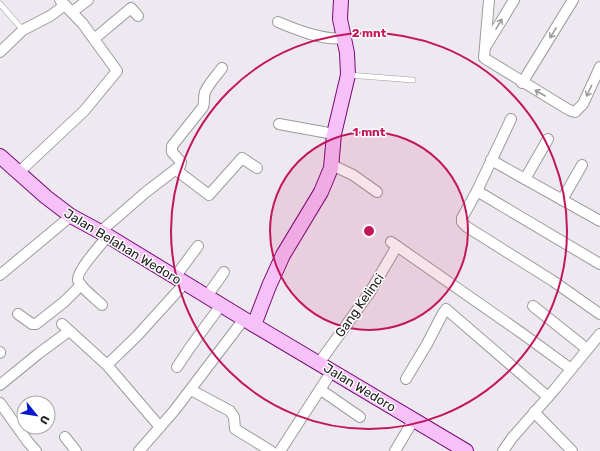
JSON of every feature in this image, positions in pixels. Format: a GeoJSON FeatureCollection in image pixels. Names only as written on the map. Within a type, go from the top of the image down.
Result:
{"type":"FeatureCollection","features":[{"type":"Feature","properties":{"kind":"street"},"geometry":{"type":"LineString","coordinates":[[0,52],[23,30],[66,6],[88,0]]}},
{"type":"Feature","properties":{"kind":"street"},"geometry":{"type":"LineString","coordinates":[[139,451],[249,322],[283,255],[329,175],[332,164],[334,134],[348,76],[347,53],[340,38],[341,0]]}},
{"type":"Feature","properties":{"kind":"street"},"geometry":{"type":"LineString","coordinates":[[489,0],[485,48],[483,55],[486,60],[522,83],[575,112],[583,104],[600,67]]}},
{"type":"Feature","properties":{"kind":"street"},"geometry":{"type":"LineString","coordinates":[[485,48],[514,0]]}},
{"type":"Feature","properties":{"kind":"street"},"geometry":{"type":"LineString","coordinates":[[522,83],[573,0]]}},
{"type":"Feature","properties":{"kind":"street"},"geometry":{"type":"LineString","coordinates":[[18,173],[84,111],[117,71],[94,39],[66,6]]}},
{"type":"Feature","properties":{"kind":"street"},"geometry":{"type":"LineString","coordinates":[[94,39],[132,8]]}},
{"type":"Feature","properties":{"kind":"street"},"geometry":{"type":"LineString","coordinates":[[278,22],[302,32],[340,38]]}},
{"type":"Feature","properties":{"kind":"street"},"geometry":{"type":"LineString","coordinates":[[102,305],[81,285],[78,278],[79,274],[104,234],[146,192],[180,166],[181,162],[172,152],[172,146],[203,107],[206,89],[222,68]]}},
{"type":"Feature","properties":{"kind":"street"},"geometry":{"type":"LineString","coordinates":[[511,119],[477,191],[462,218],[463,224],[553,281],[600,314]]}},
{"type":"Feature","properties":{"kind":"street"},"geometry":{"type":"LineString","coordinates":[[280,124],[334,134]]}},
{"type":"Feature","properties":{"kind":"street"},"geometry":{"type":"LineString","coordinates":[[525,179],[548,139]]}},
{"type":"Feature","properties":{"kind":"street","name":"Jalan Belahan Wedoro"},"geometry":{"type":"LineString","coordinates":[[0,156],[46,197],[71,216],[104,234],[249,322]]}},
{"type":"Feature","properties":{"kind":"street"},"geometry":{"type":"LineString","coordinates":[[176,170],[209,195],[242,158],[257,168]]}},
{"type":"Feature","properties":{"kind":"street"},"geometry":{"type":"LineString","coordinates":[[491,160],[600,221]]}},
{"type":"Feature","properties":{"kind":"street"},"geometry":{"type":"LineString","coordinates":[[332,164],[377,192]]}},
{"type":"Feature","properties":{"kind":"street"},"geometry":{"type":"LineString","coordinates":[[562,200],[582,165]]}},
{"type":"Feature","properties":{"kind":"street"},"geometry":{"type":"LineString","coordinates":[[477,191],[600,264]]}},
{"type":"Feature","properties":{"kind":"street"},"geometry":{"type":"LineString","coordinates":[[0,275],[71,216]]}},
{"type":"Feature","properties":{"kind":"street","name":"Gang Kelinci"},"geometry":{"type":"LineString","coordinates":[[319,363],[370,292],[394,244],[523,334],[570,369]]}},
{"type":"Feature","properties":{"kind":"street"},"geometry":{"type":"LineString","coordinates":[[107,365],[137,336],[180,280],[198,246]]}},
{"type":"Feature","properties":{"kind":"street"},"geometry":{"type":"LineString","coordinates":[[207,296],[224,272]]}},
{"type":"Feature","properties":{"kind":"street"},"geometry":{"type":"LineString","coordinates":[[18,314],[32,324],[36,324],[64,302],[81,285]]}},
{"type":"Feature","properties":{"kind":"street"},"geometry":{"type":"LineString","coordinates":[[177,368],[221,305]]}},
{"type":"Feature","properties":{"kind":"street"},"geometry":{"type":"LineString","coordinates":[[534,306],[587,348]]}},
{"type":"Feature","properties":{"kind":"street"},"geometry":{"type":"LineString","coordinates":[[406,378],[446,309],[548,397]]}},
{"type":"Feature","properties":{"kind":"street","name":"Jalan Wedoro"},"geometry":{"type":"LineString","coordinates":[[249,322],[466,451]]}},
{"type":"Feature","properties":{"kind":"street"},"geometry":{"type":"LineString","coordinates":[[0,385],[38,354],[65,328],[107,365],[160,428]]}},
{"type":"Feature","properties":{"kind":"street"},"geometry":{"type":"LineString","coordinates":[[503,451],[600,334]]}},
{"type":"Feature","properties":{"kind":"street"},"geometry":{"type":"LineString","coordinates":[[280,451],[332,371]]}},
{"type":"Feature","properties":{"kind":"street"},"geometry":{"type":"LineString","coordinates":[[191,390],[230,411],[234,417],[234,429],[271,451]]}},
{"type":"Feature","properties":{"kind":"street"},"geometry":{"type":"LineString","coordinates":[[321,390],[360,417]]}},
{"type":"Feature","properties":{"kind":"street"},"geometry":{"type":"LineString","coordinates":[[0,403],[35,451]]}},
{"type":"Feature","properties":{"kind":"street"},"geometry":{"type":"LineString","coordinates":[[534,412],[572,451]]}},
{"type":"Feature","properties":{"kind":"street"},"geometry":{"type":"LineString","coordinates":[[395,451],[414,419]]}},
{"type":"Feature","properties":{"kind":"street"},"geometry":{"type":"LineString","coordinates":[[65,437],[76,451]]}},
{"type":"Feature","properties":{"kind":"lane"},"geometry":{"type":"LineString","coordinates":[[0,4],[23,30]]}},
{"type":"Feature","properties":{"kind":"lane"},"geometry":{"type":"LineString","coordinates":[[348,76],[413,80]]}}]}
